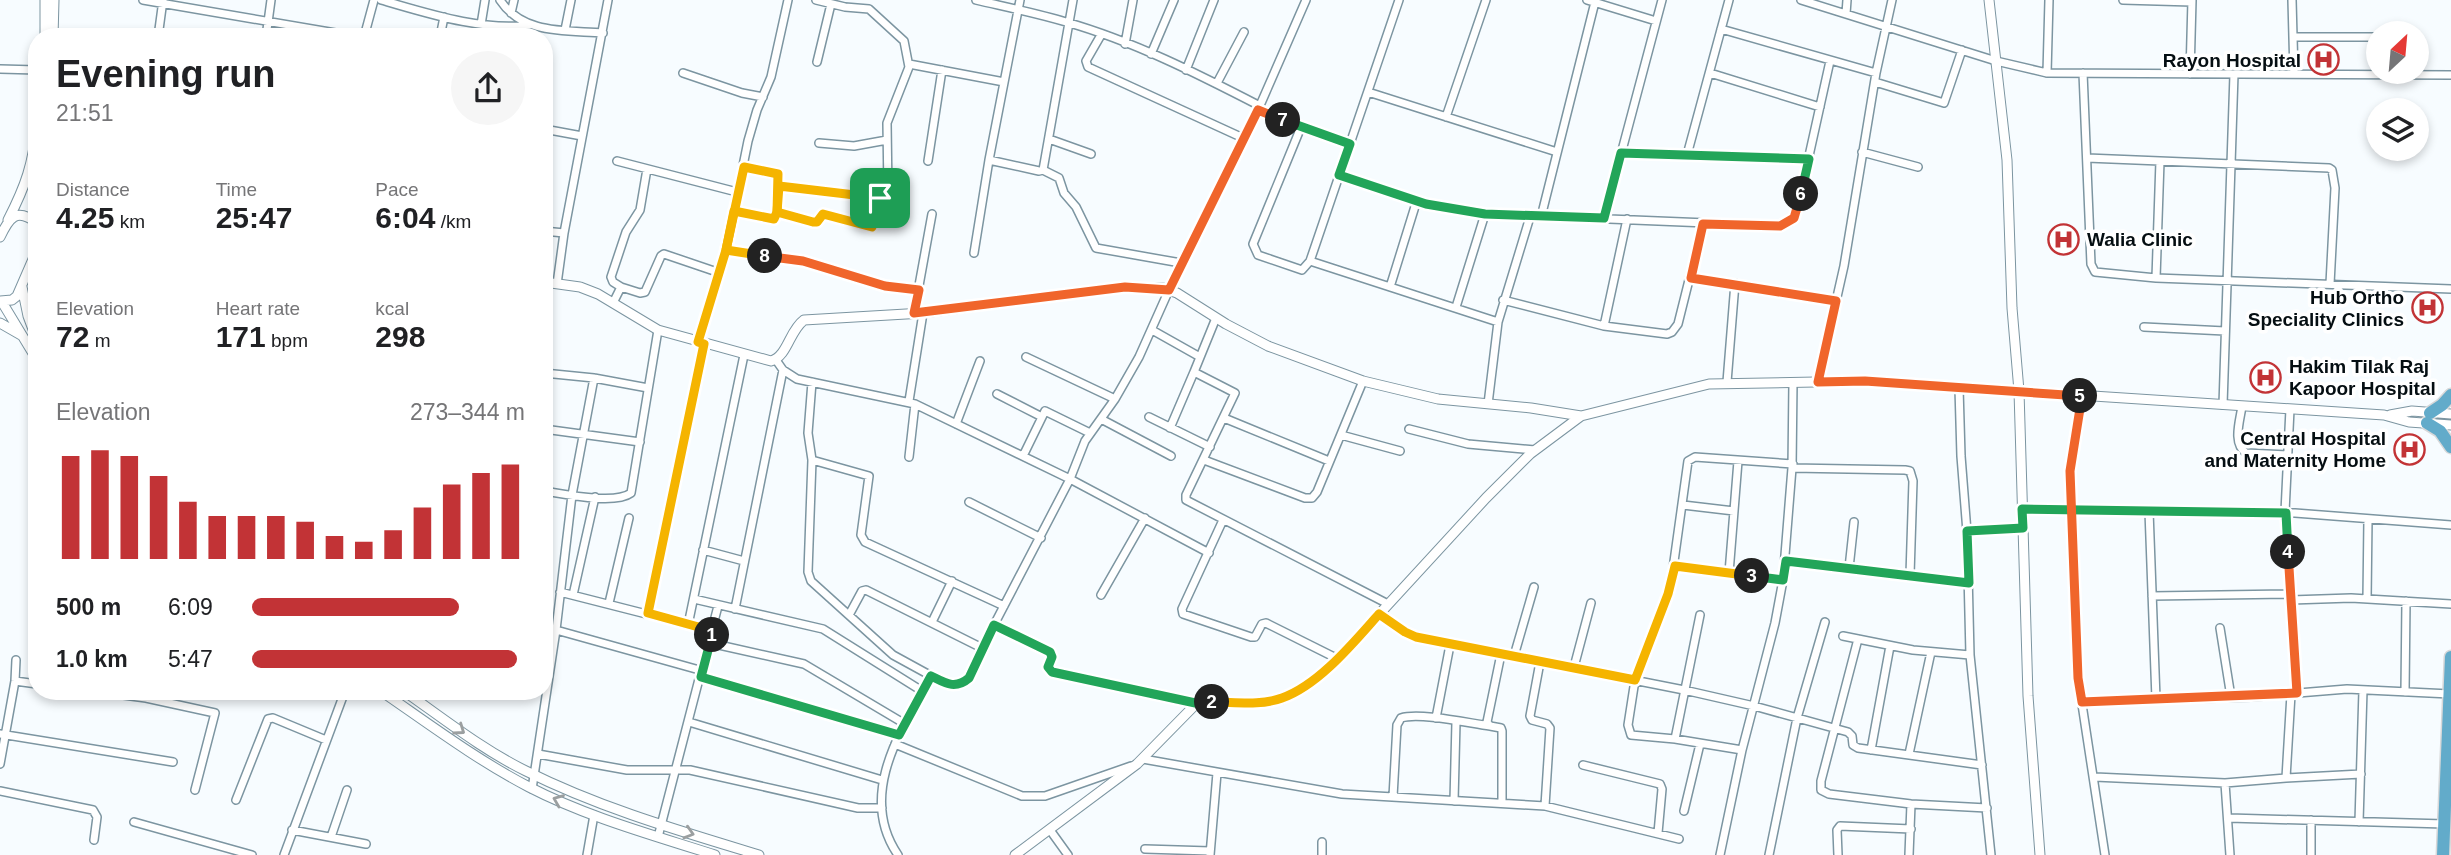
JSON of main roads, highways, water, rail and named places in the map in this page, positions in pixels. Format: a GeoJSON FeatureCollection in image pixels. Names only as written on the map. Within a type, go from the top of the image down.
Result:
{"type":"FeatureCollection","features":[{"type":"Feature","properties":{"kind":"highway"},"geometry":{"type":"LineString","coordinates":[[2451,395],[2428,418],[2451,447]]}},
{"type":"Feature","properties":{"kind":"highway"},"geometry":{"type":"LineString","coordinates":[[2443,855],[2451,657]]}},
{"type":"Feature","properties":{"kind":"place","name":"Rayon Hospital"},"geometry":{"type":"Point","coordinates":[2324,60]}},
{"type":"Feature","properties":{"kind":"place","name":"Walia Clinic"},"geometry":{"type":"Point","coordinates":[2064,239]}},
{"type":"Feature","properties":{"kind":"place","name":"Hub Ortho Speciality Clinics"},"geometry":{"type":"Point","coordinates":[2427,308]}},
{"type":"Feature","properties":{"kind":"place","name":"Hakim Tilak Raj Kapoor Hospital"},"geometry":{"type":"Point","coordinates":[2266,377]}},
{"type":"Feature","properties":{"kind":"place","name":"Central Hospital and Maternity Home"},"geometry":{"type":"Point","coordinates":[2409,449]}}]}
